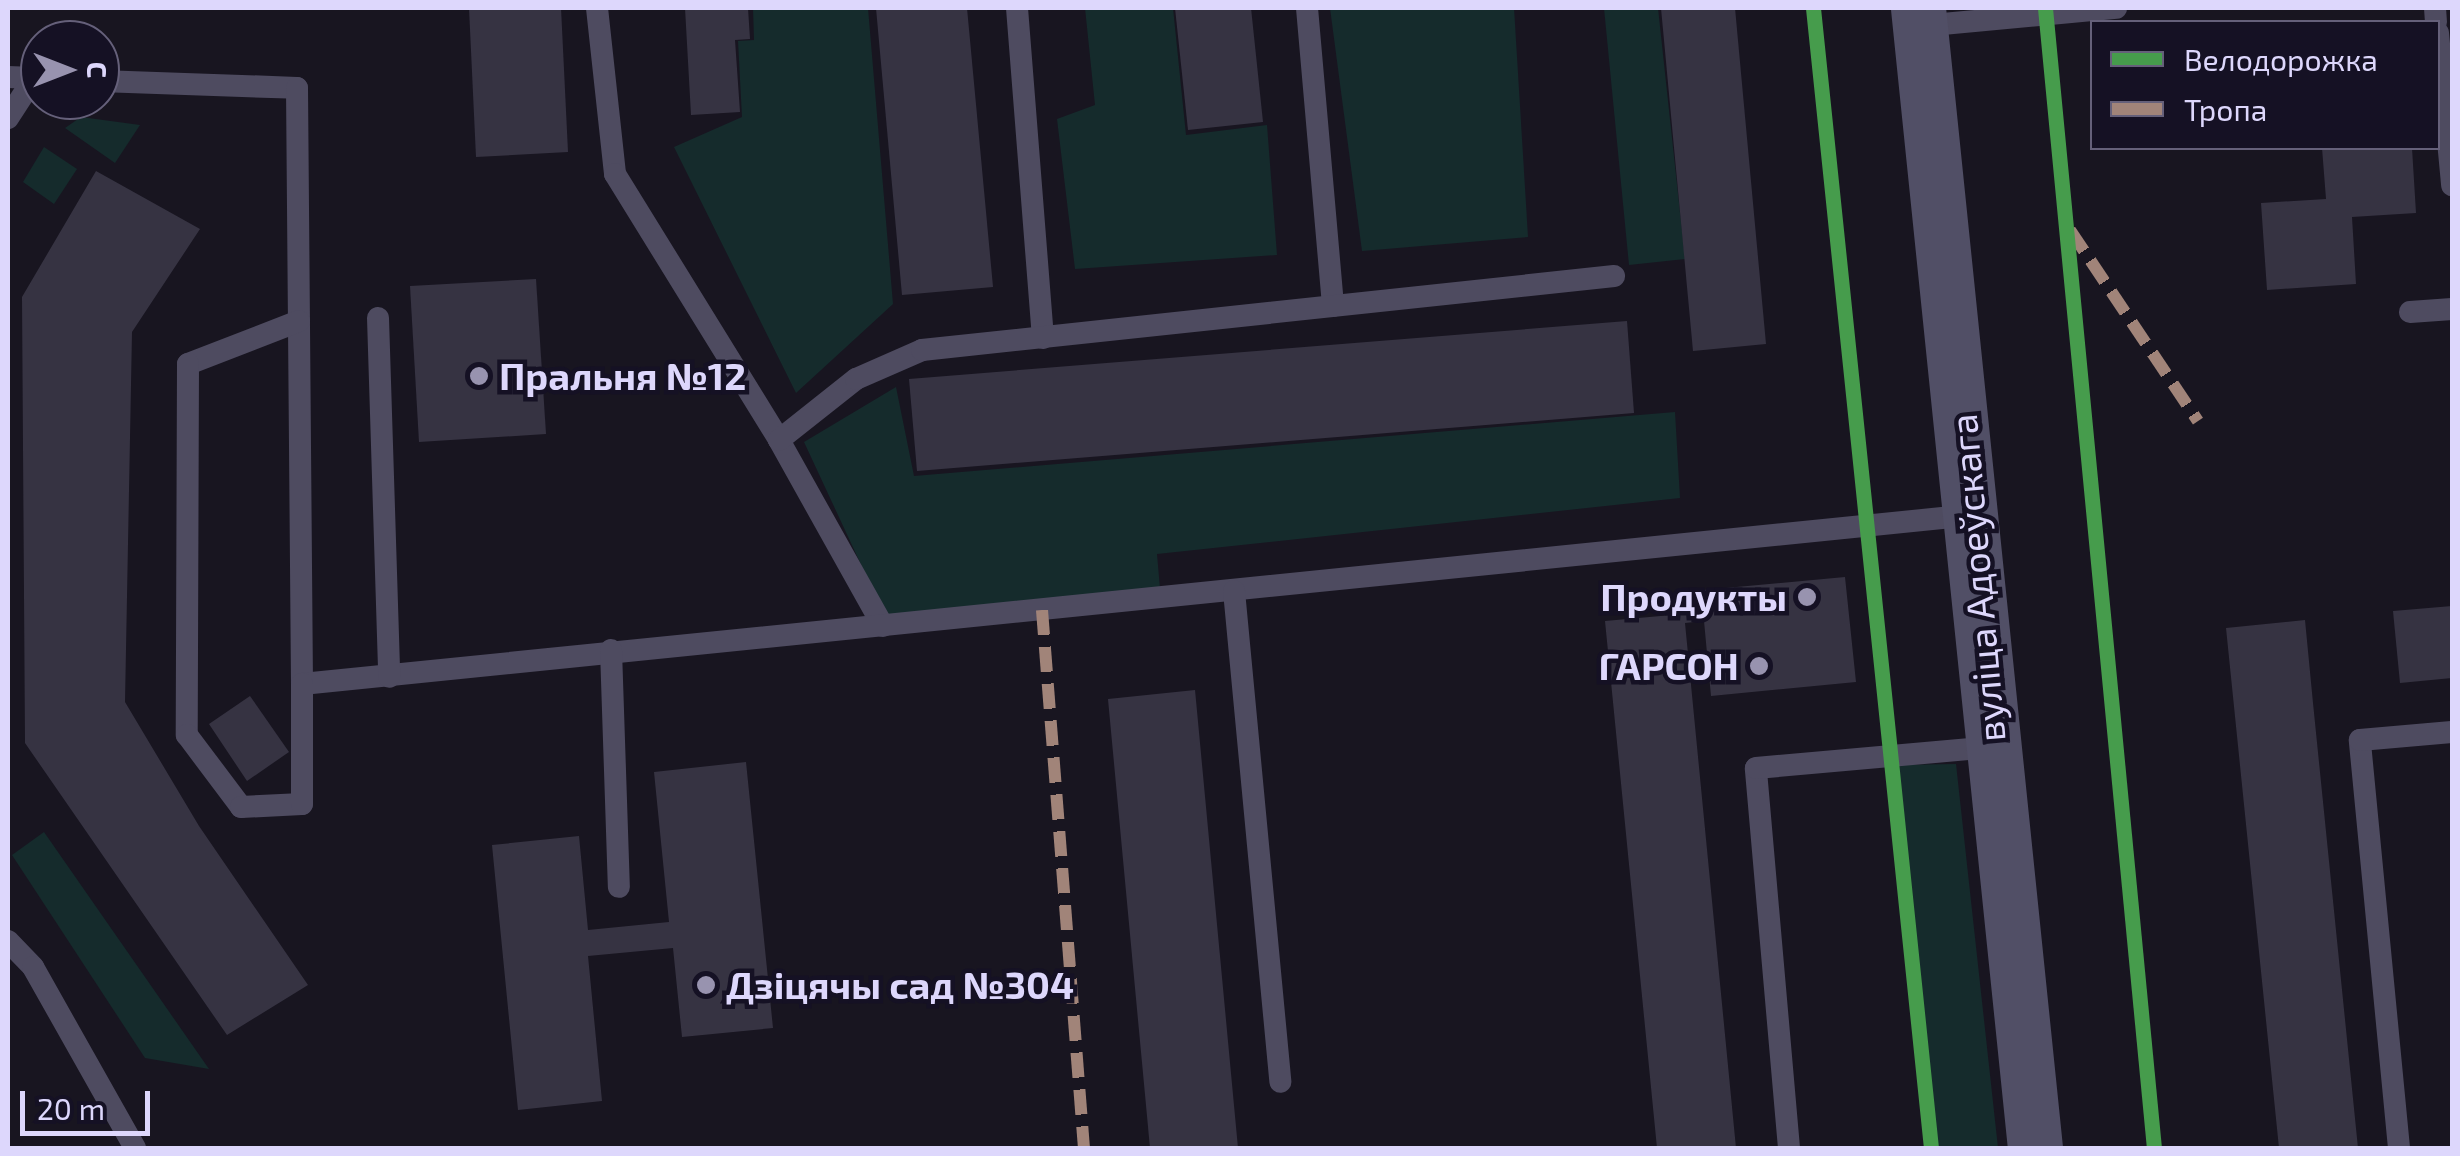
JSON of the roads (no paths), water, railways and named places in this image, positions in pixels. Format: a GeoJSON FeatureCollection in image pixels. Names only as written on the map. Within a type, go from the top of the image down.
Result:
{"type":"FeatureCollection","features":[{"type":"Feature","properties":{"kind":"main road","name":"вуліца Адоеўскага"},"geometry":{"type":"LineString","coordinates":[[1919,17],[2035,1148]]}},
{"type":"Feature","properties":{"kind":"lane"},"geometry":{"type":"LineString","coordinates":[[597,8],[615,174],[778,440],[883,626]]}},
{"type":"Feature","properties":{"kind":"lane"},"geometry":{"type":"LineString","coordinates":[[1018,8],[1043,338]]}},
{"type":"Feature","properties":{"kind":"lane"},"geometry":{"type":"LineString","coordinates":[[1306,8],[1333,306]]}},
{"type":"Feature","properties":{"kind":"lane"},"geometry":{"type":"LineString","coordinates":[[1919,17],[2116,8]]}},
{"type":"Feature","properties":{"kind":"lane"},"geometry":{"type":"LineString","coordinates":[[2440,55],[2452,185]]}},
{"type":"Feature","properties":{"kind":"lane"},"geometry":{"type":"LineString","coordinates":[[120,81],[297,88],[299,321],[302,684],[302,804],[241,808],[188,735],[188,364],[299,321]]}},
{"type":"Feature","properties":{"kind":"lane"},"geometry":{"type":"LineString","coordinates":[[778,440],[856,379],[922,350],[1614,276]]}},
{"type":"Feature","properties":{"kind":"lane"},"geometry":{"type":"LineString","coordinates":[[2410,312],[2452,308]]}},
{"type":"Feature","properties":{"kind":"lane"},"geometry":{"type":"LineString","coordinates":[[378,318],[389,677]]}},
{"type":"Feature","properties":{"kind":"lane"},"geometry":{"type":"LineString","coordinates":[[302,684],[1971,515]]}},
{"type":"Feature","properties":{"kind":"lane"},"geometry":{"type":"LineString","coordinates":[[1234,591],[1280,1082]]}},
{"type":"Feature","properties":{"kind":"lane"},"geometry":{"type":"LineString","coordinates":[[611,650],[619,887]]}},
{"type":"Feature","properties":{"kind":"lane"},"geometry":{"type":"LineString","coordinates":[[2399,1148],[2360,740],[2452,732]]}},
{"type":"Feature","properties":{"kind":"lane"},"geometry":{"type":"LineString","coordinates":[[1789,1148],[1756,768],[1994,747]]}},
{"type":"Feature","properties":{"kind":"lane"},"geometry":{"type":"LineString","coordinates":[[8,941],[33,968],[135,1148]]}},
{"type":"Feature","properties":{"kind":"place","name":"Пральня №12"},"geometry":{"type":"Point","coordinates":[479,376]}},
{"type":"Feature","properties":{"kind":"place","name":"Продукты"},"geometry":{"type":"Point","coordinates":[1807,597]}},
{"type":"Feature","properties":{"kind":"place","name":"ГАРСОН"},"geometry":{"type":"Point","coordinates":[1759,666]}},
{"type":"Feature","properties":{"kind":"place","name":"Дзіцячы сад №304"},"geometry":{"type":"Point","coordinates":[706,985]}}]}
